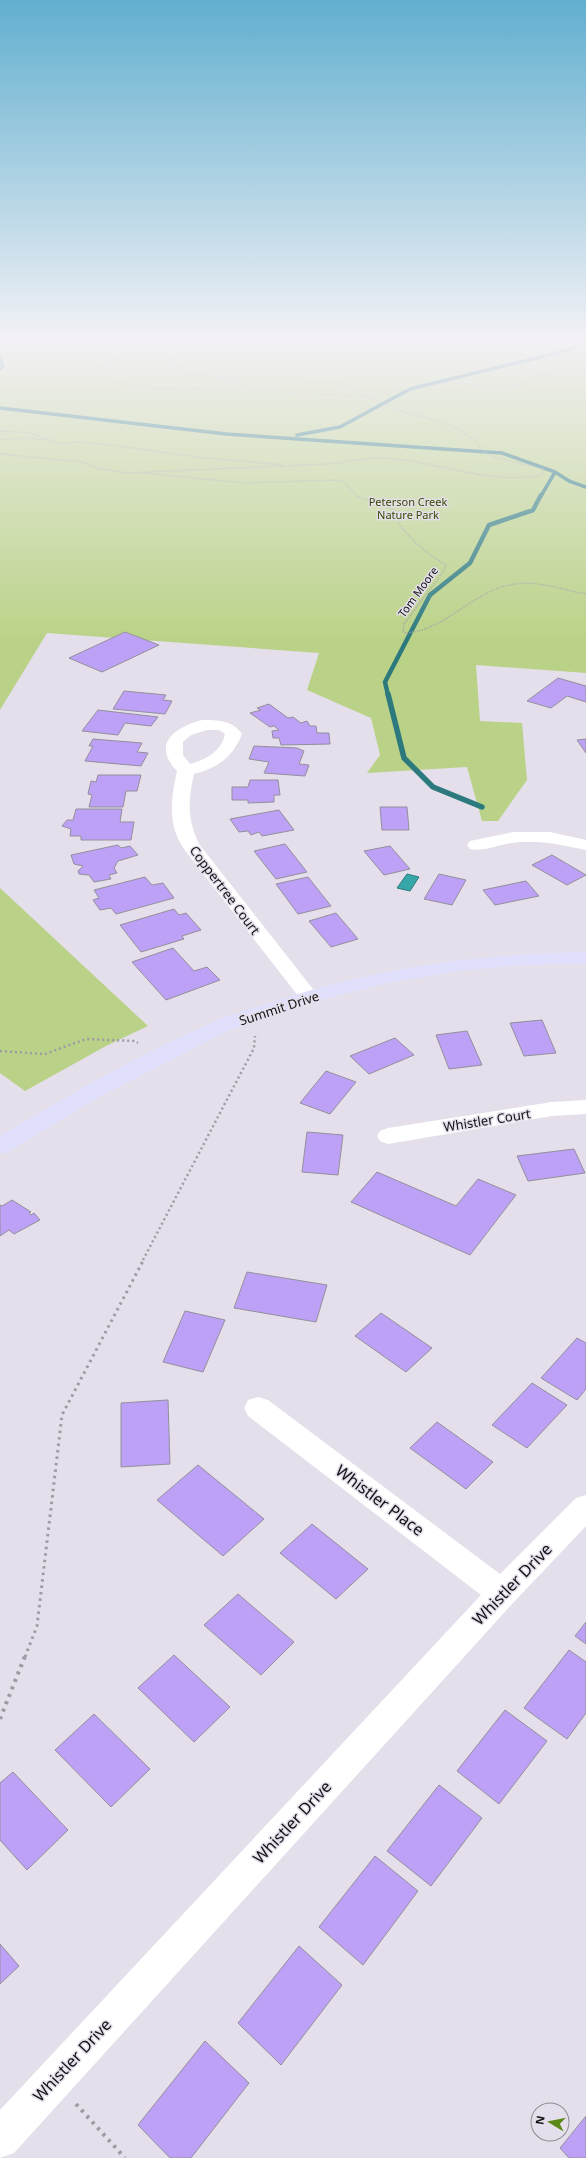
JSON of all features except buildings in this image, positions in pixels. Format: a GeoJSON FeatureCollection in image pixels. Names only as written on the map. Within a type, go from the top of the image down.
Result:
{"type":"FeatureCollection","features":[{"type":"Feature","properties":{"kind":"main road","name":"Summit Drive"},"geometry":{"type":"LineString","coordinates":[[0,1146],[93,1091],[221,1026],[308,997],[387,977],[459,965],[523,959],[586,958]]}},
{"type":"Feature","properties":{"kind":"street","name":"Coppertree Court"},"geometry":{"type":"LineString","coordinates":[[186,770],[180,793],[179,816],[190,845],[308,997]]}},
{"type":"Feature","properties":{"kind":"street"},"geometry":{"type":"LineString","coordinates":[[476,845],[513,837],[550,837],[586,845]]}},
{"type":"Feature","properties":{"kind":"street","name":"Whistler Court"},"geometry":{"type":"LineString","coordinates":[[388,1136],[552,1109],[586,1107]]}},
{"type":"Feature","properties":{"kind":"street","name":"Whistler Place"},"geometry":{"type":"LineString","coordinates":[[258,1408],[502,1593]]}},
{"type":"Feature","properties":{"kind":"street","name":"Whistler Drive"},"geometry":{"type":"LineString","coordinates":[[0,2139],[502,1593],[586,1507]]}},
{"type":"Feature","properties":{"kind":"path"},"geometry":{"type":"LineString","coordinates":[[48,440],[61,444],[78,442],[111,445],[158,452],[278,465],[330,464]]}},
{"type":"Feature","properties":{"kind":"path"},"geometry":{"type":"LineString","coordinates":[[126,473],[330,464],[380,458],[439,466],[496,477],[523,479],[542,475],[544,469],[517,461],[494,457],[482,450],[474,440]]}},
{"type":"Feature","properties":{"kind":"path","name":"Tom Moore"},"geometry":{"type":"LineString","coordinates":[[0,454],[82,462],[96,468],[126,473],[192,476],[243,483],[338,480],[344,482],[357,496],[399,512],[398,523],[403,530],[428,554],[446,565],[443,572],[404,624],[403,631],[406,633],[424,632],[472,602],[501,587],[532,583],[586,594]]}},
{"type":"Feature","properties":{"kind":"path"},"geometry":{"type":"LineString","coordinates":[[0,1719],[37,1626],[62,1415],[254,1048],[257,1015]]}},
{"type":"Feature","properties":{"kind":"path"},"geometry":{"type":"LineString","coordinates":[[0,1051],[45,1054],[86,1039],[126,1040],[134,1041],[161,1057]]}},
{"type":"Feature","properties":{"kind":"path"},"geometry":{"type":"LineString","coordinates":[[76,2104],[125,2158]]}},
{"type":"Feature","properties":{"kind":"green space","name":"Peterson Creek Nature Park"},"geometry":{"type":"Polygon","coordinates":[[[0,440],[586,440],[586,673],[476,665],[480,721],[522,723],[527,780],[498,821],[482,821],[467,767],[367,773],[380,755],[371,718],[307,690],[319,653],[47,633],[0,710],[0,440]]]}},
{"type":"Feature","properties":{"kind":"green space"},"geometry":{"type":"Polygon","coordinates":[[[0,888],[148,1026],[106,1046],[25,1091],[0,1073],[0,888]]]}},
{"type":"Feature","properties":{"kind":"water"},"geometry":{"type":"Polygon","coordinates":[[[407,874],[419,877],[410,891],[397,888],[407,874]]]}},
{"type":"Feature","properties":{"kind":"waterway"},"geometry":{"type":"LineString","coordinates":[[309,440],[502,453],[555,472]]}},
{"type":"Feature","properties":{"kind":"waterway"},"geometry":{"type":"LineString","coordinates":[[541,496],[555,472]]}},
{"type":"Feature","properties":{"kind":"waterway"},"geometry":{"type":"LineString","coordinates":[[555,472],[569,481],[586,487]]}},
{"type":"Feature","properties":{"kind":"waterway"},"geometry":{"type":"LineString","coordinates":[[388,695],[385,682],[430,595],[470,563],[489,525],[533,510],[541,495]]}},
{"type":"Feature","properties":{"kind":"waterway"},"geometry":{"type":"LineString","coordinates":[[388,694],[404,758],[433,787],[482,807]]}}]}
